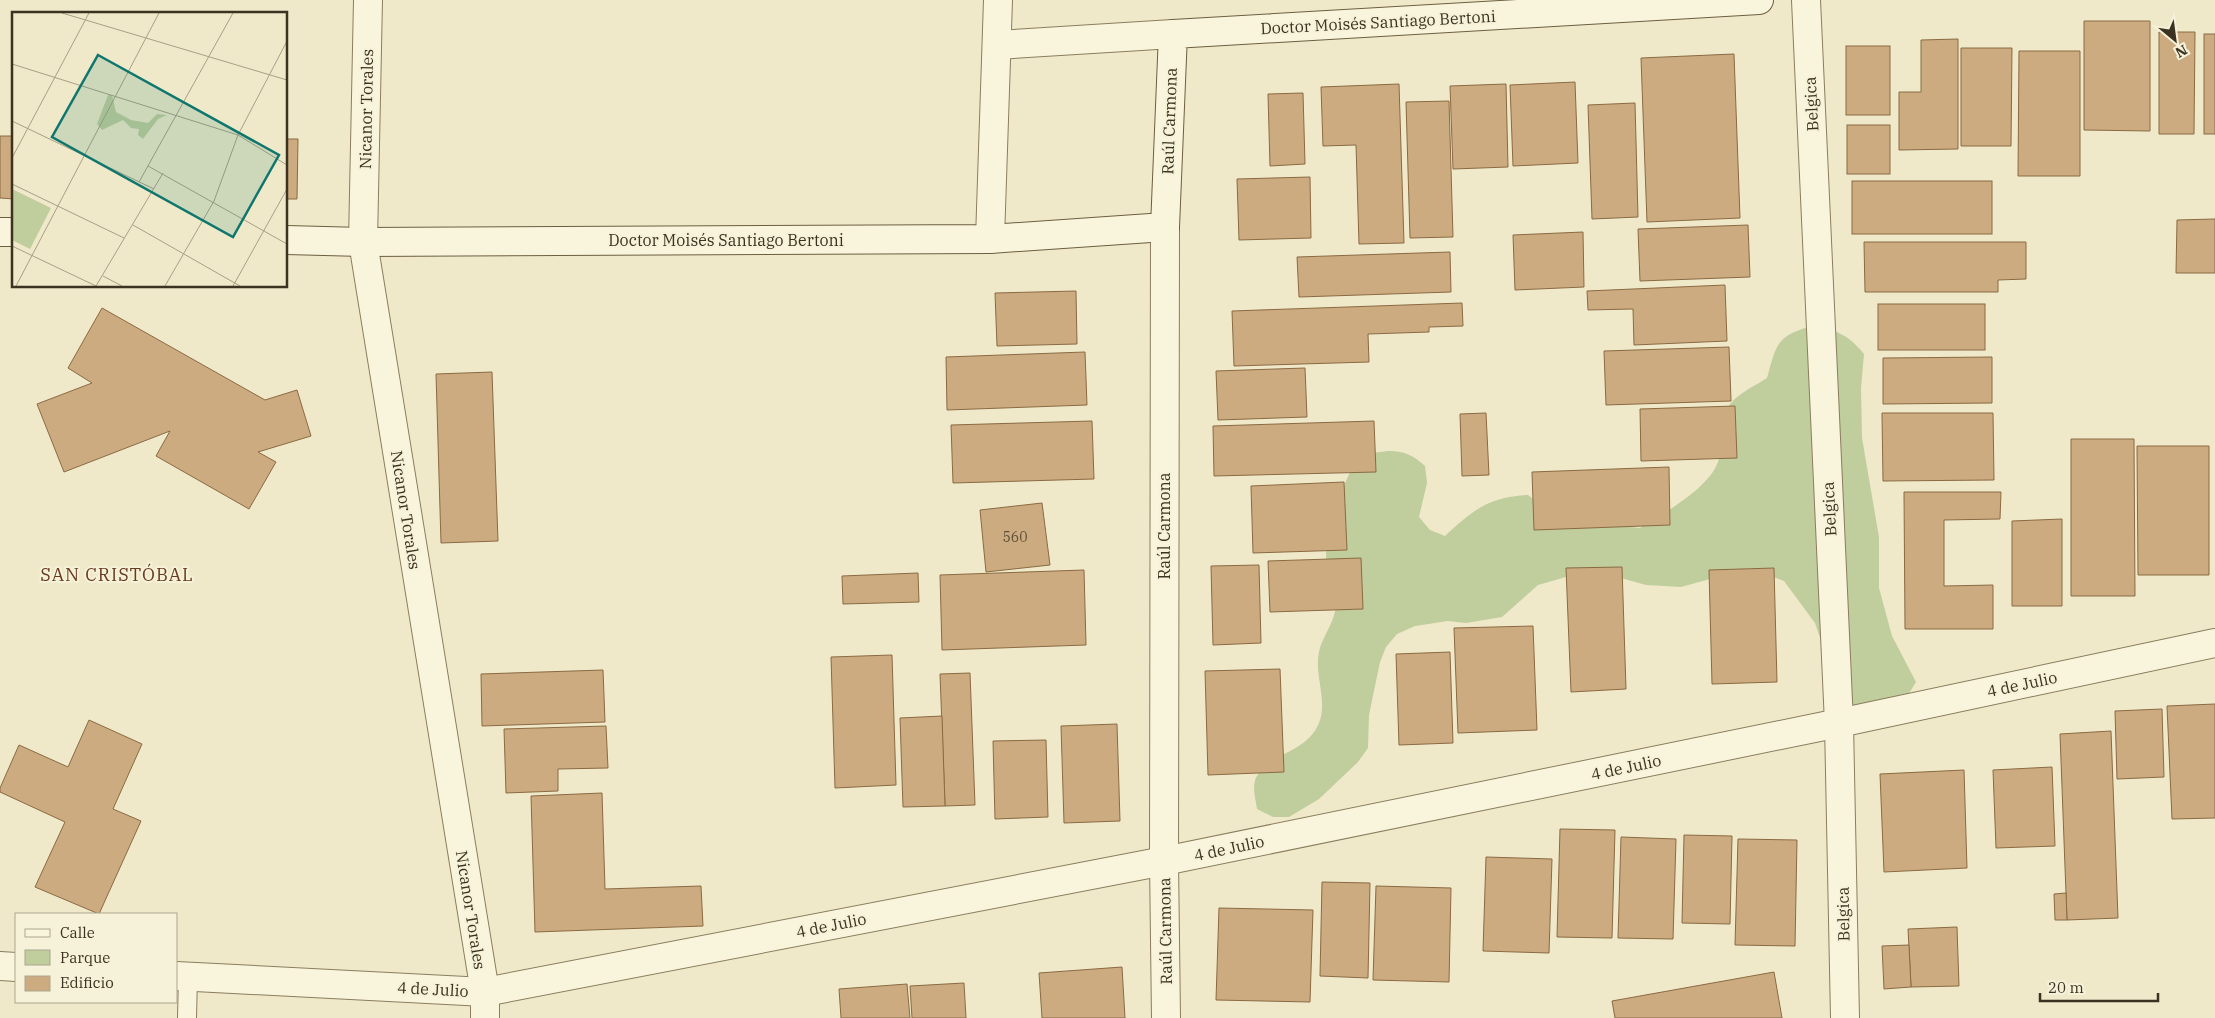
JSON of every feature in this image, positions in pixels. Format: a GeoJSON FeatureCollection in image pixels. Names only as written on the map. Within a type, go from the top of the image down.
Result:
{"type":"FeatureCollection","features":[{"type":"Feature","properties":{"kind":"street","name":"Nicanor Torales"},"geometry":{"type":"LineString","coordinates":[[368,0],[363,242],[485,1005]]}},
{"type":"Feature","properties":{"kind":"street"},"geometry":{"type":"LineString","coordinates":[[990,239],[998,0]]}},
{"type":"Feature","properties":{"kind":"street","name":"Doctor Moisés Santiago Bertoni"},"geometry":{"type":"LineString","coordinates":[[997,45],[1759,0]]}},
{"type":"Feature","properties":{"kind":"street","name":"Belgica"},"geometry":{"type":"LineString","coordinates":[[1806,0],[1839,723],[1845,1018]]}},
{"type":"Feature","properties":{"kind":"street","name":"Raúl Carmona"},"geometry":{"type":"LineString","coordinates":[[1166,1018],[1164,861],[1165,227],[1173,34]]}},
{"type":"Feature","properties":{"kind":"street","name":"Doctor Moisés Santiago Bertoni"},"geometry":{"type":"LineString","coordinates":[[288,240],[363,242],[990,239],[1165,227]]}},
{"type":"Feature","properties":{"kind":"street","name":"4 de Julio"},"geometry":{"type":"LineString","coordinates":[[182,976],[485,1005],[1164,861],[1839,723],[2215,643]]}},
{"type":"Feature","properties":{"kind":"street"},"geometry":{"type":"LineString","coordinates":[[0,966],[15,966]]}},
{"type":"Feature","properties":{"kind":"lane"},"geometry":{"type":"LineString","coordinates":[[182,976],[187,1018]]}},
{"type":"Feature","properties":{"kind":"green space"},"geometry":{"type":"Polygon","coordinates":[[[1808,327],[1817,327],[1840,333],[1864,354],[1861,388],[1862,438],[1879,537],[1879,588],[1892,636],[1916,682],[1908,695],[1860,710],[1845,701],[1837,687],[1815,623],[1784,581],[1750,568],[1681,587],[1646,585],[1610,575],[1573,575],[1538,585],[1502,617],[1466,623],[1448,621],[1415,626],[1397,634],[1386,647],[1380,662],[1369,715],[1368,748],[1358,762],[1319,799],[1289,817],[1273,817],[1257,809],[1254,788],[1257,776],[1270,762],[1306,741],[1319,723],[1322,697],[1318,670],[1319,652],[1332,622],[1336,602],[1335,589],[1326,560],[1326,550],[1345,485],[1357,462],[1369,454],[1395,451],[1405,453],[1421,462],[1425,466],[1427,483],[1419,517],[1430,530],[1445,536],[1473,512],[1492,502],[1514,496],[1528,495],[1541,505],[1555,512],[1581,521],[1640,528],[1673,508],[1705,482],[1718,462],[1724,421],[1731,403],[1767,378],[1775,351],[1783,339],[1808,327]]]}},
{"type":"Feature","properties":{"kind":"building"},"geometry":{"type":"Polygon","coordinates":[[[2084,21],[2150,21],[2150,131],[2084,130],[2084,21]]]}},
{"type":"Feature","properties":{"kind":"building"},"geometry":{"type":"Polygon","coordinates":[[[2159,32],[2195,32],[2194,134],[2159,134],[2159,32]]]}},
{"type":"Feature","properties":{"kind":"building"},"geometry":{"type":"Polygon","coordinates":[[[2204,34],[2215,34],[2215,134],[2204,134],[2204,34]]]}},
{"type":"Feature","properties":{"kind":"building"},"geometry":{"type":"Polygon","coordinates":[[[1958,39],[1958,149],[1899,150],[1899,92],[1921,92],[1921,40],[1958,39]]]}},
{"type":"Feature","properties":{"kind":"building"},"geometry":{"type":"Polygon","coordinates":[[[1846,46],[1890,46],[1890,115],[1846,115],[1846,46]]]}},
{"type":"Feature","properties":{"kind":"building"},"geometry":{"type":"Polygon","coordinates":[[[1961,48],[2012,48],[2011,146],[1961,146],[1961,48]]]}},
{"type":"Feature","properties":{"kind":"building"},"geometry":{"type":"Polygon","coordinates":[[[2019,51],[2080,51],[2080,176],[2018,176],[2019,51]]]}},
{"type":"Feature","properties":{"kind":"building"},"geometry":{"type":"Polygon","coordinates":[[[1734,54],[1740,218],[1647,222],[1641,58],[1734,54]]]}},
{"type":"Feature","properties":{"kind":"building"},"geometry":{"type":"Polygon","coordinates":[[[1575,82],[1578,163],[1513,166],[1510,85],[1575,82]]]}},
{"type":"Feature","properties":{"kind":"building"},"geometry":{"type":"Polygon","coordinates":[[[1399,84],[1404,243],[1359,244],[1356,145],[1323,146],[1321,87],[1399,84]]]}},
{"type":"Feature","properties":{"kind":"building"},"geometry":{"type":"Polygon","coordinates":[[[1506,84],[1508,167],[1453,169],[1450,86],[1506,84]]]}},
{"type":"Feature","properties":{"kind":"building"},"geometry":{"type":"Polygon","coordinates":[[[1303,93],[1305,164],[1270,166],[1268,94],[1303,93]]]}},
{"type":"Feature","properties":{"kind":"building"},"geometry":{"type":"Polygon","coordinates":[[[1449,101],[1453,237],[1410,238],[1406,102],[1449,101]]]}},
{"type":"Feature","properties":{"kind":"building"},"geometry":{"type":"Polygon","coordinates":[[[1635,103],[1638,217],[1592,219],[1588,105],[1635,103]]]}},
{"type":"Feature","properties":{"kind":"building"},"geometry":{"type":"Polygon","coordinates":[[[1847,125],[1890,125],[1890,174],[1847,174],[1847,125]]]}},
{"type":"Feature","properties":{"kind":"building"},"geometry":{"type":"Polygon","coordinates":[[[0,136],[12,136],[12,199],[0,198],[0,136]]]}},
{"type":"Feature","properties":{"kind":"building"},"geometry":{"type":"Polygon","coordinates":[[[288,139],[298,139],[297,199],[288,199],[288,139]]]}},
{"type":"Feature","properties":{"kind":"building"},"geometry":{"type":"Polygon","coordinates":[[[1310,177],[1311,238],[1239,240],[1237,179],[1310,177]]]}},
{"type":"Feature","properties":{"kind":"building"},"geometry":{"type":"Polygon","coordinates":[[[1852,181],[1992,181],[1992,234],[1852,234],[1852,181]]]}},
{"type":"Feature","properties":{"kind":"building"},"geometry":{"type":"Polygon","coordinates":[[[2215,219],[2215,273],[2176,273],[2177,220],[2215,219]]]}},
{"type":"Feature","properties":{"kind":"building"},"geometry":{"type":"Polygon","coordinates":[[[1748,225],[1750,277],[1640,281],[1638,229],[1748,225]]]}},
{"type":"Feature","properties":{"kind":"building"},"geometry":{"type":"Polygon","coordinates":[[[1583,232],[1584,287],[1515,290],[1513,235],[1583,232]]]}},
{"type":"Feature","properties":{"kind":"building"},"geometry":{"type":"Polygon","coordinates":[[[1864,242],[2026,242],[2026,279],[1998,280],[1998,292],[1865,292],[1864,242]]]}},
{"type":"Feature","properties":{"kind":"building"},"geometry":{"type":"Polygon","coordinates":[[[1450,252],[1451,292],[1299,297],[1297,257],[1450,252]]]}},
{"type":"Feature","properties":{"kind":"building"},"geometry":{"type":"Polygon","coordinates":[[[1725,285],[1727,341],[1634,345],[1633,309],[1588,310],[1587,291],[1725,285]]]}},
{"type":"Feature","properties":{"kind":"building"},"geometry":{"type":"Polygon","coordinates":[[[1076,291],[1077,344],[997,346],[995,293],[1076,291]]]}},
{"type":"Feature","properties":{"kind":"building"},"geometry":{"type":"Polygon","coordinates":[[[1462,303],[1463,326],[1429,327],[1429,332],[1368,334],[1369,362],[1234,366],[1232,311],[1462,303]]]}},
{"type":"Feature","properties":{"kind":"building"},"geometry":{"type":"Polygon","coordinates":[[[1878,304],[1985,304],[1985,350],[1878,350],[1878,304]]]}},
{"type":"Feature","properties":{"kind":"building"},"geometry":{"type":"Polygon","coordinates":[[[102,308],[265,400],[297,390],[311,436],[258,452],[276,462],[249,509],[156,456],[170,431],[64,472],[37,404],[92,383],[68,368],[102,308]]]}},
{"type":"Feature","properties":{"kind":"building"},"geometry":{"type":"Polygon","coordinates":[[[1729,347],[1731,401],[1606,405],[1604,351],[1729,347]]]}},
{"type":"Feature","properties":{"kind":"building"},"geometry":{"type":"Polygon","coordinates":[[[1085,352],[1087,405],[947,410],[946,357],[1085,352]]]}},
{"type":"Feature","properties":{"kind":"building"},"geometry":{"type":"Polygon","coordinates":[[[1992,357],[1992,403],[1883,404],[1883,358],[1992,357]]]}},
{"type":"Feature","properties":{"kind":"building"},"geometry":{"type":"Polygon","coordinates":[[[1305,368],[1307,417],[1218,420],[1216,371],[1305,368]]]}},
{"type":"Feature","properties":{"kind":"building"},"geometry":{"type":"Polygon","coordinates":[[[492,372],[498,541],[441,543],[436,374],[492,372]]]}},
{"type":"Feature","properties":{"kind":"building"},"geometry":{"type":"Polygon","coordinates":[[[1735,406],[1737,458],[1641,461],[1640,409],[1735,406]]]}},
{"type":"Feature","properties":{"kind":"building"},"geometry":{"type":"Polygon","coordinates":[[[1486,413],[1489,475],[1462,476],[1460,414],[1486,413]]]}},
{"type":"Feature","properties":{"kind":"building"},"geometry":{"type":"Polygon","coordinates":[[[1882,413],[1993,413],[1994,480],[1883,481],[1882,413]]]}},
{"type":"Feature","properties":{"kind":"building"},"geometry":{"type":"Polygon","coordinates":[[[1092,421],[1094,479],[953,483],[951,425],[1092,421]]]}},
{"type":"Feature","properties":{"kind":"building"},"geometry":{"type":"Polygon","coordinates":[[[1374,421],[1376,472],[1214,476],[1213,426],[1374,421]]]}},
{"type":"Feature","properties":{"kind":"building"},"geometry":{"type":"Polygon","coordinates":[[[2071,439],[2134,439],[2135,596],[2071,596],[2071,439]]]}},
{"type":"Feature","properties":{"kind":"building"},"geometry":{"type":"Polygon","coordinates":[[[2137,446],[2209,446],[2209,575],[2138,575],[2137,446]]]}},
{"type":"Feature","properties":{"kind":"building"},"geometry":{"type":"Polygon","coordinates":[[[1669,467],[1670,525],[1534,530],[1532,472],[1669,467]]]}},
{"type":"Feature","properties":{"kind":"building"},"geometry":{"type":"Polygon","coordinates":[[[1344,482],[1347,550],[1253,553],[1251,486],[1344,482]]]}},
{"type":"Feature","properties":{"kind":"building"},"geometry":{"type":"Polygon","coordinates":[[[1904,492],[2001,492],[2000,519],[1944,520],[1944,586],[1993,585],[1993,629],[1905,629],[1904,492]]]}},
{"type":"Feature","properties":{"kind":"building"},"geometry":{"type":"Polygon","coordinates":[[[1042,503],[1050,565],[986,572],[980,510],[1042,503]]]}},
{"type":"Feature","properties":{"kind":"building"},"geometry":{"type":"Polygon","coordinates":[[[2062,519],[2062,606],[2012,606],[2012,521],[2062,519]]]}},
{"type":"Feature","properties":{"kind":"building"},"geometry":{"type":"Polygon","coordinates":[[[1361,558],[1363,609],[1270,612],[1268,561],[1361,558]]]}},
{"type":"Feature","properties":{"kind":"building"},"geometry":{"type":"Polygon","coordinates":[[[1259,565],[1261,643],[1213,645],[1211,566],[1259,565]]]}},
{"type":"Feature","properties":{"kind":"building"},"geometry":{"type":"Polygon","coordinates":[[[1622,567],[1626,689],[1571,692],[1566,568],[1622,567]]]}},
{"type":"Feature","properties":{"kind":"building"},"geometry":{"type":"Polygon","coordinates":[[[1774,568],[1777,682],[1712,684],[1709,570],[1774,568]]]}},
{"type":"Feature","properties":{"kind":"building"},"geometry":{"type":"Polygon","coordinates":[[[1084,570],[1086,645],[942,650],[940,575],[1084,570]]]}},
{"type":"Feature","properties":{"kind":"building"},"geometry":{"type":"Polygon","coordinates":[[[918,573],[919,602],[843,604],[842,576],[918,573]]]}},
{"type":"Feature","properties":{"kind":"building"},"geometry":{"type":"Polygon","coordinates":[[[1533,626],[1537,730],[1458,733],[1454,628],[1533,626]]]}},
{"type":"Feature","properties":{"kind":"building"},"geometry":{"type":"Polygon","coordinates":[[[1450,652],[1453,743],[1399,745],[1396,654],[1450,652]]]}},
{"type":"Feature","properties":{"kind":"building"},"geometry":{"type":"Polygon","coordinates":[[[892,655],[896,785],[835,788],[831,657],[892,655]]]}},
{"type":"Feature","properties":{"kind":"building"},"geometry":{"type":"Polygon","coordinates":[[[1280,669],[1284,772],[1208,775],[1205,671],[1280,669]]]}},
{"type":"Feature","properties":{"kind":"building"},"geometry":{"type":"Polygon","coordinates":[[[603,670],[605,722],[482,726],[481,674],[603,670]]]}},
{"type":"Feature","properties":{"kind":"building"},"geometry":{"type":"Polygon","coordinates":[[[970,673],[975,805],[945,806],[940,674],[970,673]]]}},
{"type":"Feature","properties":{"kind":"building"},"geometry":{"type":"Polygon","coordinates":[[[2215,704],[2215,818],[2172,819],[2167,706],[2215,704]]]}},
{"type":"Feature","properties":{"kind":"building"},"geometry":{"type":"Polygon","coordinates":[[[2162,709],[2164,777],[2117,779],[2115,711],[2162,709]]]}},
{"type":"Feature","properties":{"kind":"building"},"geometry":{"type":"Polygon","coordinates":[[[942,716],[945,806],[903,807],[900,718],[942,716]]]}},
{"type":"Feature","properties":{"kind":"building"},"geometry":{"type":"Polygon","coordinates":[[[89,720],[142,744],[113,809],[141,821],[99,913],[35,887],[65,822],[0,792],[19,745],[68,767],[89,720]]]}},
{"type":"Feature","properties":{"kind":"building"},"geometry":{"type":"Polygon","coordinates":[[[1117,724],[1120,821],[1064,823],[1061,726],[1117,724]]]}},
{"type":"Feature","properties":{"kind":"building"},"geometry":{"type":"Polygon","coordinates":[[[606,726],[608,768],[558,769],[558,791],[506,793],[504,729],[606,726]]]}},
{"type":"Feature","properties":{"kind":"building"},"geometry":{"type":"Polygon","coordinates":[[[2111,731],[2118,918],[2067,920],[2060,734],[2111,731]]]}},
{"type":"Feature","properties":{"kind":"building"},"geometry":{"type":"Polygon","coordinates":[[[1046,740],[1048,817],[995,819],[993,741],[1046,740]]]}},
{"type":"Feature","properties":{"kind":"building"},"geometry":{"type":"Polygon","coordinates":[[[2052,767],[2055,846],[1996,848],[1993,770],[2052,767]]]}},
{"type":"Feature","properties":{"kind":"building"},"geometry":{"type":"Polygon","coordinates":[[[1964,770],[1967,868],[1884,872],[1880,774],[1964,770]]]}},
{"type":"Feature","properties":{"kind":"building"},"geometry":{"type":"Polygon","coordinates":[[[602,793],[605,889],[701,886],[703,926],[535,932],[531,796],[602,793]]]}},
{"type":"Feature","properties":{"kind":"building"},"geometry":{"type":"Polygon","coordinates":[[[1560,829],[1615,830],[1612,938],[1557,937],[1560,829]]]}},
{"type":"Feature","properties":{"kind":"building"},"geometry":{"type":"Polygon","coordinates":[[[1684,835],[1732,836],[1730,924],[1682,923],[1684,835]]]}},
{"type":"Feature","properties":{"kind":"building"},"geometry":{"type":"Polygon","coordinates":[[[1621,837],[1676,839],[1673,939],[1618,938],[1621,837]]]}},
{"type":"Feature","properties":{"kind":"building"},"geometry":{"type":"Polygon","coordinates":[[[1738,839],[1797,840],[1795,946],[1735,945],[1738,839]]]}},
{"type":"Feature","properties":{"kind":"building"},"geometry":{"type":"Polygon","coordinates":[[[1486,857],[1552,859],[1549,953],[1483,951],[1486,857]]]}},
{"type":"Feature","properties":{"kind":"building"},"geometry":{"type":"Polygon","coordinates":[[[1322,882],[1370,883],[1368,978],[1320,976],[1322,882]]]}},
{"type":"Feature","properties":{"kind":"building"},"geometry":{"type":"Polygon","coordinates":[[[1376,886],[1451,888],[1449,982],[1373,980],[1376,886]]]}},
{"type":"Feature","properties":{"kind":"building"},"geometry":{"type":"Polygon","coordinates":[[[2066,893],[2067,920],[2055,920],[2054,894],[2066,893]]]}},
{"type":"Feature","properties":{"kind":"building"},"geometry":{"type":"Polygon","coordinates":[[[1219,908],[1313,910],[1310,1002],[1216,1000],[1219,908]]]}},
{"type":"Feature","properties":{"kind":"building"},"geometry":{"type":"Polygon","coordinates":[[[1957,927],[1959,986],[1911,987],[1908,929],[1957,927]]]}},
{"type":"Feature","properties":{"kind":"building"},"geometry":{"type":"Polygon","coordinates":[[[1909,945],[1911,987],[1884,989],[1882,946],[1909,945]]]}},
{"type":"Feature","properties":{"kind":"building"},"geometry":{"type":"Polygon","coordinates":[[[1122,967],[1125,1018],[1042,1018],[1039,973],[1122,967]]]}},
{"type":"Feature","properties":{"kind":"building"},"geometry":{"type":"Polygon","coordinates":[[[1774,972],[1782,1018],[1615,1018],[1612,1001],[1774,972]]]}},
{"type":"Feature","properties":{"kind":"building"},"geometry":{"type":"Polygon","coordinates":[[[964,983],[966,1018],[912,1018],[910,986],[964,983]]]}},
{"type":"Feature","properties":{"kind":"building"},"geometry":{"type":"Polygon","coordinates":[[[907,984],[910,1018],[841,1018],[839,989],[907,984]]]}},
{"type":"Feature","properties":{"kind":"district","name":"SAN CRISTÓBAL"},"geometry":{"type":"Point","coordinates":[117,574]}}]}
